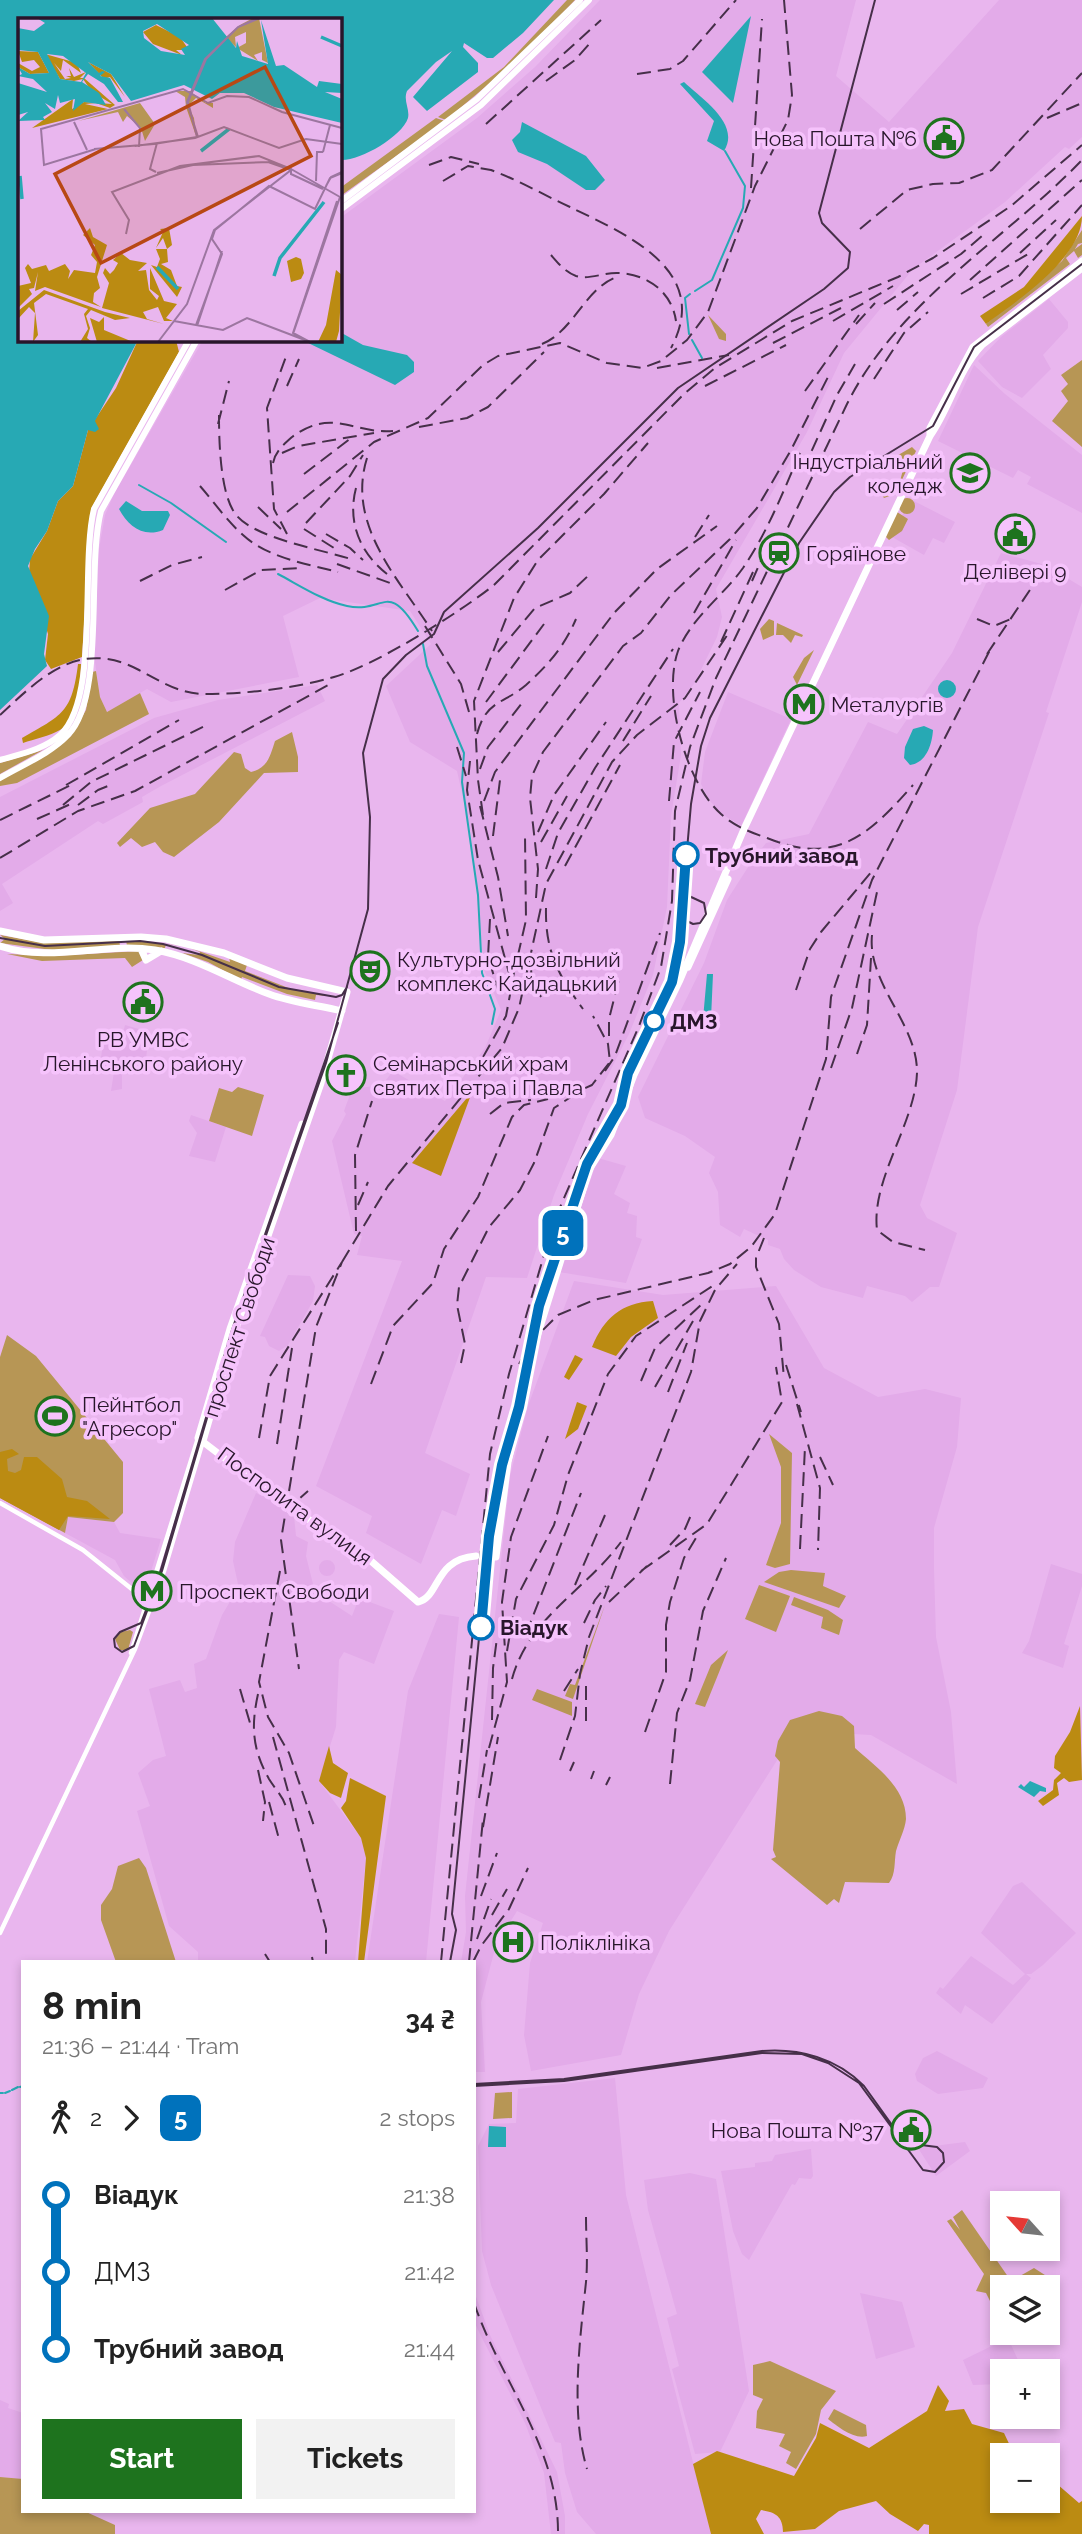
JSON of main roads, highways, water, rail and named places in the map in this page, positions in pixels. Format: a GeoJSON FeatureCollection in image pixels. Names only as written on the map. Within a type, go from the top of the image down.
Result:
{"type":"FeatureCollection","features":[{"type":"Feature","properties":{"kind":"highway"},"geometry":{"type":"LineString","coordinates":[[930,436],[930,428],[973,347],[1082,261]]}},
{"type":"Feature","properties":{"kind":"highway"},"geometry":{"type":"LineString","coordinates":[[493,1557],[508,1462],[536,1340],[561,1252],[589,1170],[611,1135],[637,1067],[694,956],[737,857],[750,817],[930,436],[976,351],[1082,268]]}},
{"type":"Feature","properties":{"kind":"highway"},"geometry":{"type":"LineString","coordinates":[[0,931],[44,940],[121,937],[122,949]]}},
{"type":"Feature","properties":{"kind":"highway","name":"проспект Свободи"},"geometry":{"type":"LineString","coordinates":[[121,937],[166,939],[224,953],[286,978],[345,991],[317,1082],[230,1329],[200,1439]]}},
{"type":"Feature","properties":{"kind":"highway"},"geometry":{"type":"LineString","coordinates":[[0,946],[32,952],[141,949],[146,960],[161,951],[181,955],[277,997],[340,1010]]}},
{"type":"Feature","properties":{"kind":"highway","name":"Посполита вулиця"},"geometry":{"type":"LineString","coordinates":[[200,1439],[283,1503],[363,1553],[418,1602],[426,1598],[447,1567],[460,1558],[476,1556]]}},
{"type":"Feature","properties":{"kind":"main road"},"geometry":{"type":"LineString","coordinates":[[341,201],[469,106],[580,0]]}},
{"type":"Feature","properties":{"kind":"main road"},"geometry":{"type":"LineString","coordinates":[[341,209],[470,114],[523,67],[589,0]]}},
{"type":"Feature","properties":{"kind":"main road"},"geometry":{"type":"LineString","coordinates":[[88,640],[89,539],[94,509],[188,341]]}},
{"type":"Feature","properties":{"kind":"main road"},"geometry":{"type":"LineString","coordinates":[[0,778],[67,736],[81,715],[96,540],[101,511],[196,341]]}},
{"type":"Feature","properties":{"kind":"main road"},"geometry":{"type":"LineString","coordinates":[[0,760],[45,745],[57,737],[76,714],[85,690]]}},
{"type":"Feature","properties":{"kind":"main road","name":"проспект Свободи"},"geometry":{"type":"LineString","coordinates":[[0,1933],[69,1782],[130,1661],[200,1439]]}},
{"type":"Feature","properties":{"kind":"main road"},"geometry":{"type":"LineString","coordinates":[[0,1503],[72,1543],[151,1600]]}},
{"type":"Feature","properties":{"kind":"waterway"},"geometry":{"type":"LineString","coordinates":[[695,291],[712,280],[743,208],[745,186],[725,151]]}},
{"type":"Feature","properties":{"kind":"waterway"},"geometry":{"type":"LineString","coordinates":[[689,334],[685,298],[690,294]]}},
{"type":"Feature","properties":{"kind":"waterway"},"geometry":{"type":"LineString","coordinates":[[692,340],[702,358]]}},
{"type":"Feature","properties":{"kind":"waterway"},"geometry":{"type":"LineString","coordinates":[[139,485],[171,503],[226,542]]}},
{"type":"Feature","properties":{"kind":"waterway"},"geometry":{"type":"LineString","coordinates":[[278,574],[338,604],[360,607],[392,602],[408,615],[418,631]]}},
{"type":"Feature","properties":{"kind":"waterway"},"geometry":{"type":"LineString","coordinates":[[423,644],[427,666],[464,753],[462,782],[478,895],[482,973],[495,1009],[492,1024]]}},
{"type":"Feature","properties":{"kind":"waterway"},"geometry":{"type":"LineString","coordinates":[[12,2090],[18,2087]]}},
{"type":"Feature","properties":{"kind":"waterway"},"geometry":{"type":"LineString","coordinates":[[5,2093],[10,2091]]}},
{"type":"Feature","properties":{"kind":"tram line"},"geometry":{"type":"LineString","coordinates":[[338,1023],[232,1330],[159,1576],[141,1623],[120,1632],[114,1639],[115,1647],[122,1652],[134,1646],[162,1571],[233,1330],[326,1063],[368,909],[370,817],[363,753],[383,679],[406,655],[434,634],[444,612],[538,528],[678,388],[824,289],[848,268],[850,252],[822,223],[819,213],[875,0]]}},
{"type":"Feature","properties":{"kind":"tram line"},"geometry":{"type":"LineString","coordinates":[[450,1960],[456,1930],[452,1914],[488,1546],[503,1458],[519,1407],[540,1302],[583,1173],[621,1105],[628,1073],[672,982],[679,942],[691,804],[701,746],[710,718],[799,543],[834,492],[850,477],[933,426],[974,347],[1082,264]]}},
{"type":"Feature","properties":{"kind":"tram line","name":"5"},"geometry":{"type":"LineString","coordinates":[[481,1627],[489,1536],[503,1458],[519,1407],[539,1306],[587,1164],[598,1143],[607,1134],[621,1105],[628,1073],[672,982],[680,942],[686,855]]}},
{"type":"Feature","properties":{"kind":"tram line"},"geometry":{"type":"LineString","coordinates":[[682,912],[685,920],[693,924],[700,923],[706,914],[704,903],[689,896],[686,886]]}},
{"type":"Feature","properties":{"kind":"tram line"},"geometry":{"type":"LineString","coordinates":[[0,938],[45,946],[140,941],[163,944],[202,955],[279,987],[336,997],[342,995],[347,987]]}},
{"type":"Feature","properties":{"kind":"tram line"},"geometry":{"type":"LineString","coordinates":[[476,2084],[564,2079],[762,2051],[803,2053],[830,2062],[853,2076],[864,2086],[905,2143],[937,2147],[943,2153],[944,2162],[935,2172],[923,2170],[859,2083],[828,2063],[802,2054],[762,2053],[564,2081],[476,2086]]}},
{"type":"Feature","properties":{"kind":"railway"},"geometry":{"type":"LineString","coordinates":[[637,74],[670,69],[683,61],[736,0]]}},
{"type":"Feature","properties":{"kind":"railway"},"geometry":{"type":"LineString","coordinates":[[287,512],[374,442],[428,418],[483,365],[498,356],[560,343],[607,363],[642,368],[661,361],[687,340],[708,312],[755,186],[788,120],[792,95],[784,0]]}},
{"type":"Feature","properties":{"kind":"railway"},"geometry":{"type":"LineString","coordinates":[[751,188],[762,19]]}},
{"type":"Feature","properties":{"kind":"railway"},"geometry":{"type":"LineString","coordinates":[[486,124],[601,20]]}},
{"type":"Feature","properties":{"kind":"railway"},"geometry":{"type":"LineString","coordinates":[[546,81],[575,60],[591,42]]}},
{"type":"Feature","properties":{"kind":"railway"},"geometry":{"type":"LineString","coordinates":[[860,229],[907,190],[933,184],[959,183],[992,170],[1082,73]]}},
{"type":"Feature","properties":{"kind":"railway"},"geometry":{"type":"LineString","coordinates":[[1047,118],[1082,103]]}},
{"type":"Feature","properties":{"kind":"railway"},"geometry":{"type":"LineString","coordinates":[[0,715],[46,676],[79,660],[98,658],[117,661],[177,689],[218,694],[302,685],[351,671],[394,650],[460,610],[494,585],[684,394],[715,368],[792,321],[898,277],[933,258],[1011,206],[1082,145]]}},
{"type":"Feature","properties":{"kind":"railway"},"geometry":{"type":"LineString","coordinates":[[429,165],[451,157],[479,164]]}},
{"type":"Feature","properties":{"kind":"railway"},"geometry":{"type":"LineString","coordinates":[[441,1960],[490,1454],[509,1374],[554,1221],[639,1026],[661,967],[672,901],[675,811],[690,747],[716,678],[847,404],[869,367],[923,303],[1082,160]]}},
{"type":"Feature","properties":{"kind":"railway"},"geometry":{"type":"LineString","coordinates":[[443,181],[468,166],[491,170],[615,229],[637,243],[657,258],[672,276],[681,297],[681,321],[671,348]]}},
{"type":"Feature","properties":{"kind":"railway"},"geometry":{"type":"LineString","coordinates":[[970,280],[1082,180]]}},
{"type":"Feature","properties":{"kind":"railway"},"geometry":{"type":"LineString","coordinates":[[983,298],[1019,276],[1082,205]]}},
{"type":"Feature","properties":{"kind":"railway"},"geometry":{"type":"LineString","coordinates":[[1020,253],[1056,220]]}},
{"type":"Feature","properties":{"kind":"railway"},"geometry":{"type":"LineString","coordinates":[[884,304],[961,254],[982,236]]}},
{"type":"Feature","properties":{"kind":"railway"},"geometry":{"type":"LineString","coordinates":[[961,294],[1033,251]]}},
{"type":"Feature","properties":{"kind":"railway"},"geometry":{"type":"LineString","coordinates":[[551,255],[565,270],[576,276],[619,273],[648,281],[664,293],[674,311],[676,321]]}},
{"type":"Feature","properties":{"kind":"railway"},"geometry":{"type":"LineString","coordinates":[[542,344],[563,330],[596,290],[617,277]]}},
{"type":"Feature","properties":{"kind":"railway"},"geometry":{"type":"LineString","coordinates":[[833,321],[893,286]]}},
{"type":"Feature","properties":{"kind":"railway"},"geometry":{"type":"LineString","coordinates":[[897,310],[918,292]]}},
{"type":"Feature","properties":{"kind":"railway"},"geometry":{"type":"LineString","coordinates":[[856,324],[875,303]]}},
{"type":"Feature","properties":{"kind":"railway"},"geometry":{"type":"LineString","coordinates":[[773,343],[841,308]]}},
{"type":"Feature","properties":{"kind":"railway"},"geometry":{"type":"LineString","coordinates":[[874,379],[904,333],[928,312]]}},
{"type":"Feature","properties":{"kind":"railway"},"geometry":{"type":"LineString","coordinates":[[805,391],[859,315]]}},
{"type":"Feature","properties":{"kind":"railway"},"geometry":{"type":"LineString","coordinates":[[705,386],[786,345]]}},
{"type":"Feature","properties":{"kind":"railway"},"geometry":{"type":"LineString","coordinates":[[419,427],[467,418],[488,407],[544,352]]}},
{"type":"Feature","properties":{"kind":"railway"},"geometry":{"type":"LineString","coordinates":[[287,354],[267,408],[274,509],[287,534]]}},
{"type":"Feature","properties":{"kind":"railway"},"geometry":{"type":"LineString","coordinates":[[657,368],[729,355]]}},
{"type":"Feature","properties":{"kind":"railway"},"geometry":{"type":"LineString","coordinates":[[287,386],[299,359]]}},
{"type":"Feature","properties":{"kind":"railway"},"geometry":{"type":"LineString","coordinates":[[803,470],[837,395],[855,364]]}},
{"type":"Feature","properties":{"kind":"railway"},"geometry":{"type":"LineString","coordinates":[[536,898],[538,869],[530,798],[532,776],[543,752],[623,646],[641,633],[671,595],[730,539],[757,508],[791,450],[830,373]]}},
{"type":"Feature","properties":{"kind":"railway"},"geometry":{"type":"LineString","coordinates":[[218,424],[229,381]]}},
{"type":"Feature","properties":{"kind":"railway"},"geometry":{"type":"LineString","coordinates":[[219,415],[224,483],[231,507],[237,516],[247,524],[275,537],[354,560]]}},
{"type":"Feature","properties":{"kind":"railway"},"geometry":{"type":"LineString","coordinates":[[273,463],[278,452],[292,437],[319,424],[343,424],[393,431]]}},
{"type":"Feature","properties":{"kind":"railway"},"geometry":{"type":"LineString","coordinates":[[282,453],[298,446],[374,433]]}},
{"type":"Feature","properties":{"kind":"railway"},"geometry":{"type":"LineString","coordinates":[[304,474],[351,438]]}},
{"type":"Feature","properties":{"kind":"railway"},"geometry":{"type":"LineString","coordinates":[[483,815],[478,780],[474,701],[514,598],[538,560],[604,494],[648,443]]}},
{"type":"Feature","properties":{"kind":"railway"},"geometry":{"type":"LineString","coordinates":[[800,453],[752,555],[691,628],[678,651],[673,691],[680,738],[697,782],[721,814],[741,828],[800,848],[820,849],[854,838],[884,816],[913,785]]}},
{"type":"Feature","properties":{"kind":"railway"},"geometry":{"type":"LineString","coordinates":[[306,523],[350,476],[363,455]]}},
{"type":"Feature","properties":{"kind":"railway"},"geometry":{"type":"LineString","coordinates":[[367,458],[362,483],[370,528],[391,571],[432,631]]}},
{"type":"Feature","properties":{"kind":"railway"},"geometry":{"type":"LineString","coordinates":[[200,486],[232,524],[253,543],[276,555],[338,572]]}},
{"type":"Feature","properties":{"kind":"railway"},"geometry":{"type":"LineString","coordinates":[[356,488],[353,513],[358,536],[363,547],[387,574]]}},
{"type":"Feature","properties":{"kind":"railway"},"geometry":{"type":"LineString","coordinates":[[258,507],[281,529]]}},
{"type":"Feature","properties":{"kind":"railway"},"geometry":{"type":"LineString","coordinates":[[695,537],[709,515]]}},
{"type":"Feature","properties":{"kind":"railway"},"geometry":{"type":"LineString","coordinates":[[484,801],[495,772],[614,613],[657,569],[717,526]]}},
{"type":"Feature","properties":{"kind":"railway"},"geometry":{"type":"LineString","coordinates":[[304,529],[334,548]]}},
{"type":"Feature","properties":{"kind":"railway"},"geometry":{"type":"LineString","coordinates":[[326,534],[350,548],[363,560]]}},
{"type":"Feature","properties":{"kind":"railway"},"geometry":{"type":"LineString","coordinates":[[752,581],[772,536]]}},
{"type":"Feature","properties":{"kind":"railway"},"geometry":{"type":"LineString","coordinates":[[694,613],[736,540]]}},
{"type":"Feature","properties":{"kind":"railway"},"geometry":{"type":"LineString","coordinates":[[140,581],[172,565],[202,557]]}},
{"type":"Feature","properties":{"kind":"railway"},"geometry":{"type":"LineString","coordinates":[[337,564],[390,583]]}},
{"type":"Feature","properties":{"kind":"railway"},"geometry":{"type":"LineString","coordinates":[[225,590],[261,570],[301,568]]}},
{"type":"Feature","properties":{"kind":"railway"},"geometry":{"type":"LineString","coordinates":[[721,642],[753,572]]}},
{"type":"Feature","properties":{"kind":"railway"},"geometry":{"type":"LineString","coordinates":[[987,654],[1042,572]]}},
{"type":"Feature","properties":{"kind":"railway"},"geometry":{"type":"LineString","coordinates":[[498,652],[535,608],[570,593],[590,574]]}},
{"type":"Feature","properties":{"kind":"railway"},"geometry":{"type":"LineString","coordinates":[[477,734],[485,715],[526,685],[548,663],[561,647],[576,619]]}},
{"type":"Feature","properties":{"kind":"railway"},"geometry":{"type":"LineString","coordinates":[[977,619],[994,626],[1011,619]]}},
{"type":"Feature","properties":{"kind":"railway"},"geometry":{"type":"LineString","coordinates":[[486,702],[544,624]]}},
{"type":"Feature","properties":{"kind":"railway"},"geometry":{"type":"LineString","coordinates":[[425,626],[461,684],[469,712]]}},
{"type":"Feature","properties":{"kind":"railway"},"geometry":{"type":"LineString","coordinates":[[342,1262],[388,1186],[502,1048],[519,1008],[546,884],[612,762],[637,735],[685,698],[728,634]]}},
{"type":"Feature","properties":{"kind":"railway"},"geometry":{"type":"LineString","coordinates":[[519,1364],[534,1339],[558,1315],[594,1300],[708,1273],[730,1264],[751,1247],[775,1214],[826,1059],[831,997],[872,880],[992,646]]}},
{"type":"Feature","properties":{"kind":"railway"},"geometry":{"type":"LineString","coordinates":[[546,869],[558,833],[595,768],[673,649]]}},
{"type":"Feature","properties":{"kind":"railway"},"geometry":{"type":"LineString","coordinates":[[0,858],[78,811],[135,791],[332,683]]}},
{"type":"Feature","properties":{"kind":"railway"},"geometry":{"type":"LineString","coordinates":[[669,801],[674,742],[700,692]]}},
{"type":"Feature","properties":{"kind":"railway"},"geometry":{"type":"LineString","coordinates":[[623,741],[651,696]]}},
{"type":"Feature","properties":{"kind":"railway"},"geometry":{"type":"LineString","coordinates":[[480,769],[488,747],[522,703]]}},
{"type":"Feature","properties":{"kind":"railway"},"geometry":{"type":"LineString","coordinates":[[66,785],[179,720]]}},
{"type":"Feature","properties":{"kind":"railway"},"geometry":{"type":"LineString","coordinates":[[538,832],[554,795],[606,722]]}},
{"type":"Feature","properties":{"kind":"railway"},"geometry":{"type":"LineString","coordinates":[[63,805],[91,782],[207,725]]}},
{"type":"Feature","properties":{"kind":"railway"},"geometry":{"type":"LineString","coordinates":[[457,747],[466,776]]}},
{"type":"Feature","properties":{"kind":"railway"},"geometry":{"type":"LineString","coordinates":[[470,761],[467,790],[478,860],[512,984],[506,1016],[478,1066]]}},
{"type":"Feature","properties":{"kind":"railway"},"geometry":{"type":"LineString","coordinates":[[565,866],[620,765]]}},
{"type":"Feature","properties":{"kind":"railway"},"geometry":{"type":"LineString","coordinates":[[493,836],[500,780]]}},
{"type":"Feature","properties":{"kind":"railway"},"geometry":{"type":"LineString","coordinates":[[0,820],[73,784]]}},
{"type":"Feature","properties":{"kind":"railway"},"geometry":{"type":"LineString","coordinates":[[78,805],[98,790],[113,784]]}},
{"type":"Feature","properties":{"kind":"railway"},"geometry":{"type":"LineString","coordinates":[[541,842],[567,796]]}},
{"type":"Feature","properties":{"kind":"railway"},"geometry":{"type":"LineString","coordinates":[[37,819],[73,803]]}},
{"type":"Feature","properties":{"kind":"railway"},"geometry":{"type":"LineString","coordinates":[[480,806],[498,877],[508,936]]}},
{"type":"Feature","properties":{"kind":"railway"},"geometry":{"type":"LineString","coordinates":[[513,977],[526,920],[525,835]]}},
{"type":"Feature","properties":{"kind":"railway"},"geometry":{"type":"LineString","coordinates":[[796,990],[810,949],[873,870]]}},
{"type":"Feature","properties":{"kind":"railway"},"geometry":{"type":"LineString","coordinates":[[831,1068],[852,1008],[877,892]]}},
{"type":"Feature","properties":{"kind":"railway"},"geometry":{"type":"LineString","coordinates":[[546,908],[548,937],[555,962],[583,1009]]}},
{"type":"Feature","properties":{"kind":"railway"},"geometry":{"type":"LineString","coordinates":[[490,919],[488,957],[498,989]]}},
{"type":"Feature","properties":{"kind":"railway"},"geometry":{"type":"LineString","coordinates":[[605,1071],[615,1056],[660,933]]}},
{"type":"Feature","properties":{"kind":"railway"},"geometry":{"type":"LineString","coordinates":[[872,935],[877,970],[910,1038],[917,1073],[909,1112],[880,1191],[877,1230],[893,1242],[925,1250]]}},
{"type":"Feature","properties":{"kind":"railway"},"geometry":{"type":"LineString","coordinates":[[857,1054],[867,1025],[871,958]]}},
{"type":"Feature","properties":{"kind":"railway"},"geometry":{"type":"LineString","coordinates":[[531,969],[532,981],[541,997]]}},
{"type":"Feature","properties":{"kind":"railway"},"geometry":{"type":"LineString","coordinates":[[609,1036],[609,1019],[619,979]]}},
{"type":"Feature","properties":{"kind":"railway"},"geometry":{"type":"LineString","coordinates":[[566,1097],[592,1085],[610,1062],[608,1044],[593,1016]]}},
{"type":"Feature","properties":{"kind":"railway"},"geometry":{"type":"LineString","coordinates":[[461,1363],[465,1344],[457,1305],[459,1287],[489,1227],[520,1190],[534,1163],[554,1108],[574,1095]]}},
{"type":"Feature","properties":{"kind":"railway"},"geometry":{"type":"LineString","coordinates":[[371,1384],[393,1326],[433,1283],[444,1249],[478,1197],[512,1117],[524,1105],[548,1099]]}},
{"type":"Feature","properties":{"kind":"railway"},"geometry":{"type":"LineString","coordinates":[[490,1114],[504,1103],[531,1100]]}},
{"type":"Feature","properties":{"kind":"railway"},"geometry":{"type":"LineString","coordinates":[[356,1231],[355,1155],[372,1101]]}},
{"type":"Feature","properties":{"kind":"railway"},"geometry":{"type":"LineString","coordinates":[[358,1205],[368,1182]]}},
{"type":"Feature","properties":{"kind":"railway"},"geometry":{"type":"LineString","coordinates":[[764,1238],[756,1258],[756,1267],[779,1324],[784,1378]]}},
{"type":"Feature","properties":{"kind":"railway"},"geometry":{"type":"LineString","coordinates":[[259,1438],[270,1376],[342,1262],[316,1327],[281,1540],[299,1669]]}},
{"type":"Feature","properties":{"kind":"railway"},"geometry":{"type":"LineString","coordinates":[[560,1760],[575,1716],[580,1674],[589,1637],[691,1372],[700,1321],[715,1290],[737,1264]]}},
{"type":"Feature","properties":{"kind":"railway"},"geometry":{"type":"LineString","coordinates":[[507,1651],[516,1599],[554,1525],[568,1475],[608,1374],[636,1336],[717,1283]]}},
{"type":"Feature","properties":{"kind":"railway"},"geometry":{"type":"LineString","coordinates":[[641,1381],[655,1348],[703,1303]]}},
{"type":"Feature","properties":{"kind":"railway"},"geometry":{"type":"LineString","coordinates":[[655,1387],[693,1321]]}},
{"type":"Feature","properties":{"kind":"railway"},"geometry":{"type":"LineString","coordinates":[[668,1392],[687,1343]]}},
{"type":"Feature","properties":{"kind":"railway"},"geometry":{"type":"LineString","coordinates":[[277,1444],[292,1348]]}},
{"type":"Feature","properties":{"kind":"railway"},"geometry":{"type":"LineString","coordinates":[[786,1365],[801,1412]]}},
{"type":"Feature","properties":{"kind":"railway"},"geometry":{"type":"LineString","coordinates":[[641,1571],[707,1524],[782,1402],[776,1367]]}},
{"type":"Feature","properties":{"kind":"railway"},"geometry":{"type":"LineString","coordinates":[[797,1404],[820,1488],[818,1550]]}},
{"type":"Feature","properties":{"kind":"railway"},"geometry":{"type":"LineString","coordinates":[[489,1748],[507,1682],[502,1602],[511,1537],[548,1436]]}},
{"type":"Feature","properties":{"kind":"railway"},"geometry":{"type":"LineString","coordinates":[[800,1549],[805,1447]]}},
{"type":"Feature","properties":{"kind":"railway"},"geometry":{"type":"LineString","coordinates":[[820,1457],[833,1485]]}},
{"type":"Feature","properties":{"kind":"railway"},"geometry":{"type":"LineString","coordinates":[[288,1514],[292,1505],[308,1491]]}},
{"type":"Feature","properties":{"kind":"railway"},"geometry":{"type":"LineString","coordinates":[[526,1634],[581,1493]]}},
{"type":"Feature","properties":{"kind":"railway"},"geometry":{"type":"LineString","coordinates":[[575,1585],[605,1515]]}},
{"type":"Feature","properties":{"kind":"railway"},"geometry":{"type":"LineString","coordinates":[[670,1545],[685,1529],[691,1515]]}},
{"type":"Feature","properties":{"kind":"railway"},"geometry":{"type":"LineString","coordinates":[[645,1732],[666,1672],[666,1625],[670,1602],[684,1558],[696,1538]]}},
{"type":"Feature","properties":{"kind":"railway"},"geometry":{"type":"LineString","coordinates":[[512,1679],[520,1657],[544,1621],[621,1542]]}},
{"type":"Feature","properties":{"kind":"railway"},"geometry":{"type":"LineString","coordinates":[[670,1784],[677,1713],[690,1680],[703,1611],[726,1558]]}},
{"type":"Feature","properties":{"kind":"railway"},"geometry":{"type":"LineString","coordinates":[[609,1602],[647,1566]]}},
{"type":"Feature","properties":{"kind":"railway"},"geometry":{"type":"LineString","coordinates":[[280,1571],[259,1682],[268,1717],[289,1753],[315,1829]]}},
{"type":"Feature","properties":{"kind":"railway"},"geometry":{"type":"LineString","coordinates":[[584,1623],[595,1600],[606,1586]]}},
{"type":"Feature","properties":{"kind":"railway"},"geometry":{"type":"LineString","coordinates":[[492,1720],[493,1668],[497,1638]]}},
{"type":"Feature","properties":{"kind":"railway"},"geometry":{"type":"LineString","coordinates":[[564,1691],[578,1669]]}},
{"type":"Feature","properties":{"kind":"railway"},"geometry":{"type":"LineString","coordinates":[[586,1686],[586,1724]]}},
{"type":"Feature","properties":{"kind":"railway"},"geometry":{"type":"LineString","coordinates":[[240,1689],[250,1723]]}},
{"type":"Feature","properties":{"kind":"railway"},"geometry":{"type":"LineString","coordinates":[[258,1694],[254,1717],[256,1747],[263,1768],[286,1807]]}},
{"type":"Feature","properties":{"kind":"railway"},"geometry":{"type":"LineString","coordinates":[[273,1737],[326,1929],[326,1960]]}},
{"type":"Feature","properties":{"kind":"railway"},"geometry":{"type":"LineString","coordinates":[[483,1827],[498,1737]]}},
{"type":"Feature","properties":{"kind":"railway"},"geometry":{"type":"LineString","coordinates":[[479,1798],[487,1750]]}},
{"type":"Feature","properties":{"kind":"railway"},"geometry":{"type":"LineString","coordinates":[[570,1771],[574,1762]]}},
{"type":"Feature","properties":{"kind":"railway"},"geometry":{"type":"LineString","coordinates":[[258,1770],[265,1802],[263,1821]]}},
{"type":"Feature","properties":{"kind":"railway"},"geometry":{"type":"LineString","coordinates":[[591,1779],[594,1771]]}},
{"type":"Feature","properties":{"kind":"railway"},"geometry":{"type":"LineString","coordinates":[[606,1785],[610,1777]]}},
{"type":"Feature","properties":{"kind":"railway"},"geometry":{"type":"LineString","coordinates":[[269,1802],[279,1839]]}},
{"type":"Feature","properties":{"kind":"railway"},"geometry":{"type":"LineString","coordinates":[[469,1960],[483,1819]]}},
{"type":"Feature","properties":{"kind":"railway"},"geometry":{"type":"LineString","coordinates":[[481,1896],[497,1853]]}},
{"type":"Feature","properties":{"kind":"railway"},"geometry":{"type":"LineString","coordinates":[[474,1960],[481,1946],[509,1909],[528,1868]]}},
{"type":"Feature","properties":{"kind":"railway"},"geometry":{"type":"LineString","coordinates":[[492,1915],[507,1889]]}},
{"type":"Feature","properties":{"kind":"railway"},"geometry":{"type":"LineString","coordinates":[[477,1939],[491,1899]]}},
{"type":"Feature","properties":{"kind":"railway"},"geometry":{"type":"LineString","coordinates":[[265,1954],[269,1960]]}},
{"type":"Feature","properties":{"kind":"railway"},"geometry":{"type":"LineString","coordinates":[[586,2217],[587,2274],[579,2352],[578,2400],[579,2424],[587,2469]]}},
{"type":"Feature","properties":{"kind":"railway"},"geometry":{"type":"LineString","coordinates":[[476,2308],[539,2444],[556,2503],[558,2534]]}},
{"type":"Feature","properties":{"kind":"place","name":"Нова Пошта №6"},"geometry":{"type":"Point","coordinates":[944,138]}},
{"type":"Feature","properties":{"kind":"place","name":"Індустріальний коледж"},"geometry":{"type":"Point","coordinates":[970,473]}},
{"type":"Feature","properties":{"kind":"place","name":"Делівері 9"},"geometry":{"type":"Point","coordinates":[1015,534]}},
{"type":"Feature","properties":{"kind":"place","name":"Горяїнове"},"geometry":{"type":"Point","coordinates":[779,553]}},
{"type":"Feature","properties":{"kind":"place","name":"Металургів"},"geometry":{"type":"Point","coordinates":[804,704]}},
{"type":"Feature","properties":{"kind":"place","name":"Трубний завод"},"geometry":{"type":"Point","coordinates":[686,855]}},
{"type":"Feature","properties":{"kind":"place","name":"Культурно-дозвільний комплекс Кайдацький"},"geometry":{"type":"Point","coordinates":[370,971]}},
{"type":"Feature","properties":{"kind":"place","name":"РВ УМВС Ленінського району"},"geometry":{"type":"Point","coordinates":[143,1002]}},
{"type":"Feature","properties":{"kind":"place","name":"ДМЗ"},"geometry":{"type":"Point","coordinates":[654,1021]}},
{"type":"Feature","properties":{"kind":"place","name":"Семінарський храм святих Петра і Павла"},"geometry":{"type":"Point","coordinates":[346,1075]}},
{"type":"Feature","properties":{"kind":"place","name":"Пейнтбол \"Агресор\""},"geometry":{"type":"Point","coordinates":[55,1416]}},
{"type":"Feature","properties":{"kind":"place","name":"Проспект Свободи"},"geometry":{"type":"Point","coordinates":[152,1591]}},
{"type":"Feature","properties":{"kind":"place","name":"Віадук"},"geometry":{"type":"Point","coordinates":[481,1627]}},
{"type":"Feature","properties":{"kind":"place","name":"Поліклініка"},"geometry":{"type":"Point","coordinates":[513,1942]}},
{"type":"Feature","properties":{"kind":"place","name":"Нова Пошта №37"},"geometry":{"type":"Point","coordinates":[911,2130]}}]}
